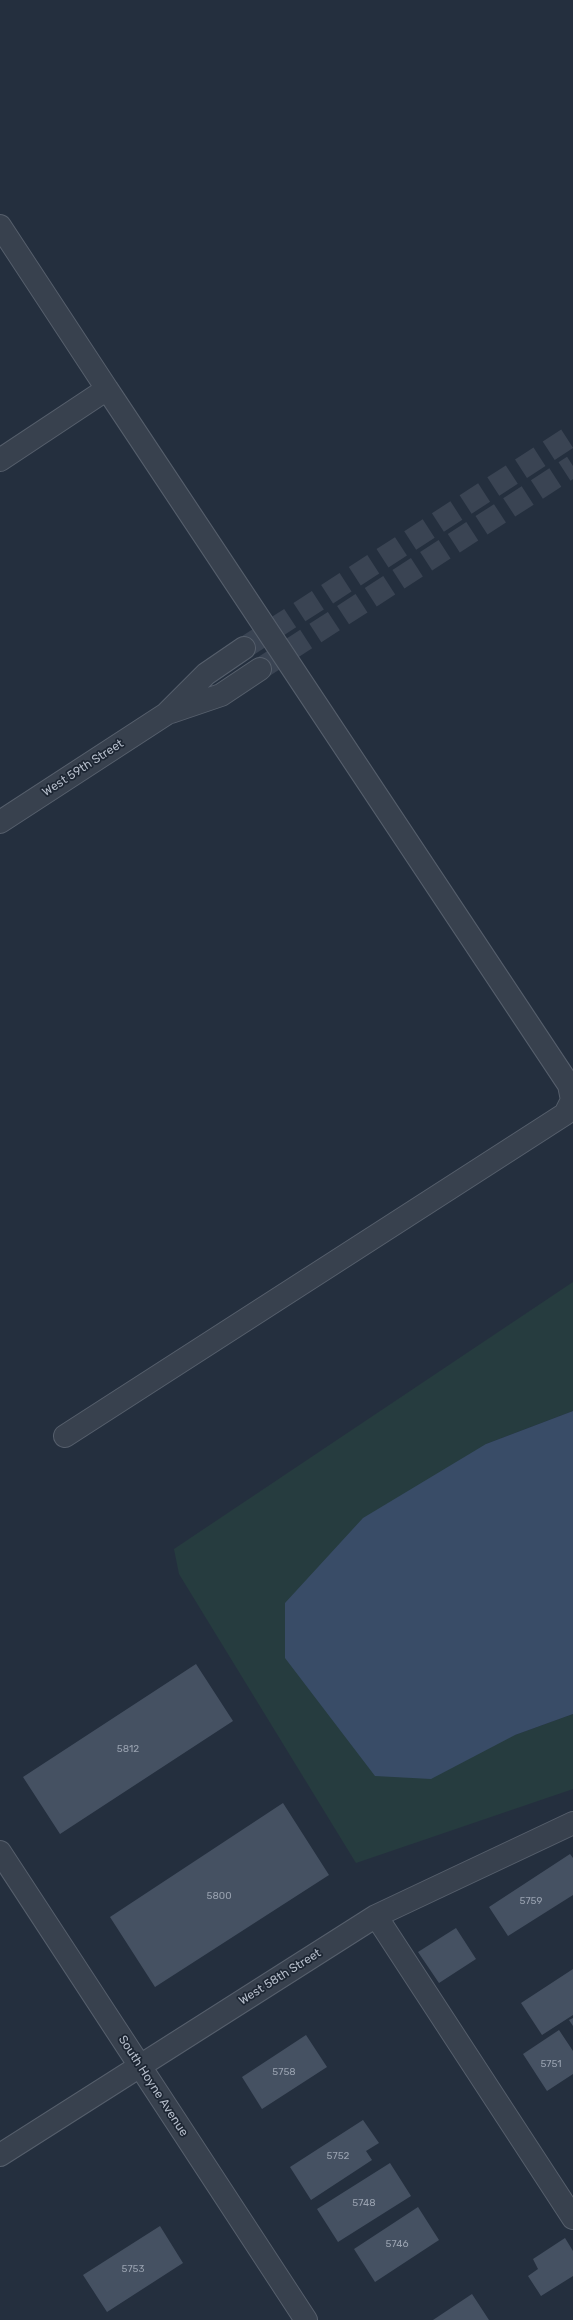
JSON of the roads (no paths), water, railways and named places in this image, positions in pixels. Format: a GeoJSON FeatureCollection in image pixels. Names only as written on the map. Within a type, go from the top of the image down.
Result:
{"type":"FeatureCollection","features":[{"type":"Feature","properties":{"kind":"street"},"geometry":{"type":"LineString","coordinates":[[0,226],[107,390],[569,1085],[572,1100],[564,1114],[65,1436]]}},
{"type":"Feature","properties":{"kind":"street"},"geometry":{"type":"LineString","coordinates":[[0,460],[107,390]]}},
{"type":"Feature","properties":{"kind":"street","name":"West 59th Street"},"geometry":{"type":"LineString","coordinates":[[0,822],[166,714],[206,674],[244,648]]}},
{"type":"Feature","properties":{"kind":"street","name":"West 59th Street"},"geometry":{"type":"LineString","coordinates":[[166,714],[221,695],[260,669]]}},
{"type":"Feature","properties":{"kind":"street","name":"West 58th Street"},"geometry":{"type":"LineString","coordinates":[[0,2155],[139,2065],[376,1916],[573,1823]]}},
{"type":"Feature","properties":{"kind":"street","name":"South Hoyne Avenue"},"geometry":{"type":"LineString","coordinates":[[0,1852],[306,2320]]}},
{"type":"Feature","properties":{"kind":"street"},"geometry":{"type":"LineString","coordinates":[[376,1916],[573,2218]]}},
{"type":"Feature","properties":{"kind":"water"},"geometry":{"type":"Polygon","coordinates":[[[573,1411],[573,1714],[515,1735],[431,1779],[375,1776],[285,1658],[285,1603],[363,1518],[486,1444],[573,1411]]]}},
{"type":"Feature","properties":{"kind":"tunnel"},"geometry":{"type":"LineString","coordinates":[[244,648],[573,435]]}},
{"type":"Feature","properties":{"kind":"tunnel"},"geometry":{"type":"LineString","coordinates":[[260,669],[573,466]]}}]}
